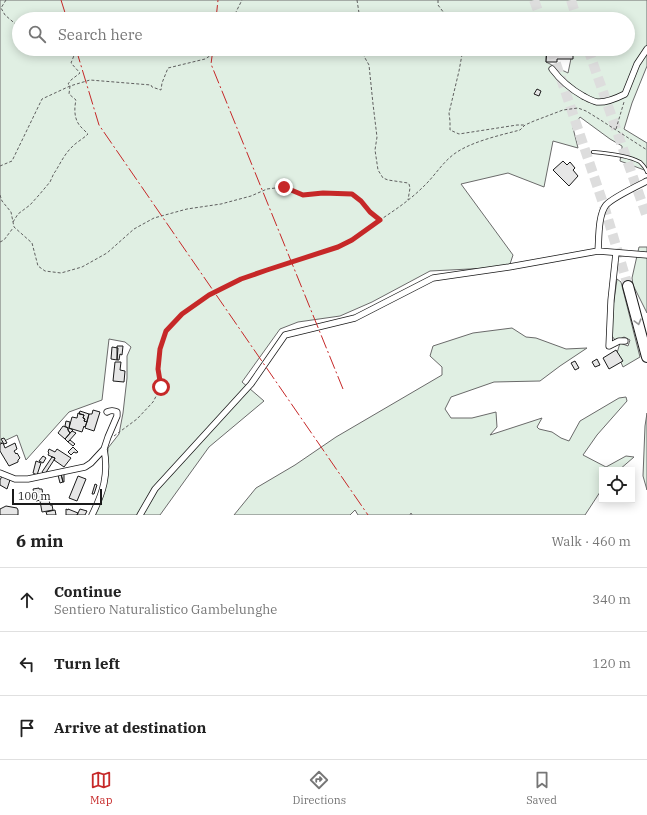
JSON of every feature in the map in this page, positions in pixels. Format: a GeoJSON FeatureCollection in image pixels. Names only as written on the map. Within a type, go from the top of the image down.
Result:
{"type":"FeatureCollection","features":[{"type":"Feature","properties":{"kind":"highway"},"geometry":{"type":"LineString","coordinates":[[628,286],[647,357]]}},
{"type":"Feature","properties":{"kind":"street"},"geometry":{"type":"LineString","coordinates":[[552,69],[558,78],[570,88],[588,99],[603,102],[625,94],[637,64],[647,49]]}},
{"type":"Feature","properties":{"kind":"street"},"geometry":{"type":"LineString","coordinates":[[598,251],[602,217],[607,205],[613,200],[647,181]]}},
{"type":"Feature","properties":{"kind":"street"},"geometry":{"type":"LineString","coordinates":[[140,515],[155,489],[251,384],[285,335],[355,318],[433,278],[510,267],[598,251],[646,255]]}},
{"type":"Feature","properties":{"kind":"street"},"geometry":{"type":"LineString","coordinates":[[616,253],[611,300],[609,346],[619,341],[625,341]]}},
{"type":"Feature","properties":{"kind":"street"},"geometry":{"type":"LineString","coordinates":[[0,473],[14,479],[28,479],[85,467],[91,463],[104,449],[117,416],[117,412],[114,410],[107,412]]}},
{"type":"Feature","properties":{"kind":"street"},"geometry":{"type":"LineString","coordinates":[[92,515],[105,484],[106,458],[104,449]]}},
{"type":"Feature","properties":{"kind":"lane"},"geometry":{"type":"LineString","coordinates":[[593,152],[611,154],[635,160],[643,165],[647,172]]}},
{"type":"Feature","properties":{"kind":"path"},"geometry":{"type":"LineString","coordinates":[[6,0],[1,8],[12,20]]}},
{"type":"Feature","properties":{"kind":"path"},"geometry":{"type":"LineString","coordinates":[[236,12],[242,0]]}},
{"type":"Feature","properties":{"kind":"path"},"geometry":{"type":"LineString","coordinates":[[357,0],[359,12]]}},
{"type":"Feature","properties":{"kind":"path"},"geometry":{"type":"LineString","coordinates":[[438,0],[438,5],[443,12]]}},
{"type":"Feature","properties":{"kind":"path"},"geometry":{"type":"LineString","coordinates":[[13,222],[18,214],[30,205],[50,182],[54,173],[72,147],[88,134],[80,126],[76,117],[76,100],[69,94],[70,86],[68,84],[80,73],[71,62],[74,56]]}},
{"type":"Feature","properties":{"kind":"path"},"geometry":{"type":"LineString","coordinates":[[0,166],[12,161],[42,99],[70,86],[90,80],[151,85],[152,87],[160,90],[168,68],[205,59],[210,56]]}},
{"type":"Feature","properties":{"kind":"path"},"geometry":{"type":"LineString","coordinates":[[364,56],[369,65],[377,137],[375,150],[378,170],[383,178],[409,184],[410,188],[408,201]]}},
{"type":"Feature","properties":{"kind":"path"},"geometry":{"type":"LineString","coordinates":[[462,56],[449,113],[450,130],[459,134],[525,125]]}},
{"type":"Feature","properties":{"kind":"path"},"geometry":{"type":"LineString","coordinates":[[616,130],[625,100],[625,94]]}},
{"type":"Feature","properties":{"kind":"path"},"geometry":{"type":"LineString","coordinates":[[112,438],[137,419],[153,402],[161,387],[158,369],[160,349],[166,331],[182,314],[209,295],[241,279],[338,247],[352,240],[408,201],[425,186],[449,158],[470,145],[520,130],[534,120],[563,110],[578,108],[586,111],[647,150]]}},
{"type":"Feature","properties":{"kind":"path"},"geometry":{"type":"LineString","coordinates":[[0,195],[2,201],[11,212],[14,227],[32,244],[38,266],[46,271],[61,273],[82,267],[107,253],[134,229],[154,218],[187,209],[221,204],[251,196],[267,189],[284,187],[303,195],[323,193],[352,194],[380,220]]}},
{"type":"Feature","properties":{"kind":"path"},"geometry":{"type":"LineString","coordinates":[[0,242],[4,240],[14,227]]}},
{"type":"Feature","properties":{"kind":"green space"},"geometry":{"type":"Polygon","coordinates":[[[0,0],[647,0],[647,66],[632,103],[624,129],[647,143],[647,171],[620,161],[622,146],[580,117],[573,128],[578,148],[553,141],[544,187],[508,173],[461,184],[513,255],[509,267],[430,271],[372,302],[340,316],[298,322],[280,329],[242,382],[264,401],[209,447],[160,515],[95,515],[106,484],[108,448],[119,434],[123,413],[127,378],[127,356],[131,347],[125,342],[109,339],[102,400],[69,412],[26,460],[17,435],[0,443],[0,0]]]}},
{"type":"Feature","properties":{"kind":"green space"},"geometry":{"type":"Polygon","coordinates":[[[639,247],[647,247],[647,313],[633,285],[632,278],[639,247]]]}},
{"type":"Feature","properties":{"kind":"green space"},"geometry":{"type":"Polygon","coordinates":[[[617,279],[621,282],[640,357],[623,367],[617,353],[620,343],[628,346],[630,340],[624,337],[616,341],[611,335],[609,325],[617,279]]]}},
{"type":"Feature","properties":{"kind":"green space"},"geometry":{"type":"Polygon","coordinates":[[[512,328],[526,337],[536,338],[566,349],[587,348],[540,381],[494,382],[451,397],[445,409],[451,418],[472,418],[496,412],[497,427],[490,435],[542,418],[537,427],[539,429],[552,432],[569,441],[580,421],[619,398],[626,397],[627,401],[597,435],[583,455],[606,467],[599,467],[599,494],[585,515],[412,515],[411,513],[410,515],[358,515],[355,510],[350,515],[234,515],[256,488],[295,465],[336,437],[442,375],[442,367],[430,356],[433,346],[473,333],[512,328]]]}},
{"type":"Feature","properties":{"kind":"green space"},"geometry":{"type":"Polygon","coordinates":[[[647,413],[647,490],[643,476],[647,413]]]}},
{"type":"Feature","properties":{"kind":"green space"},"geometry":{"type":"Polygon","coordinates":[[[626,456],[634,457],[622,467],[606,467],[626,456]]]}},
{"type":"Feature","properties":{"kind":"building"},"geometry":{"type":"Polygon","coordinates":[[[546,56],[573,56],[573,59],[557,59],[557,62],[546,62],[546,56]]]}},
{"type":"Feature","properties":{"kind":"building"},"geometry":{"type":"Polygon","coordinates":[[[537,89],[541,91],[539,96],[534,94],[537,89]]]}},
{"type":"Feature","properties":{"kind":"building"},"geometry":{"type":"Polygon","coordinates":[[[563,161],[567,165],[570,162],[575,168],[573,170],[578,176],[569,186],[553,170],[563,161]]]}},
{"type":"Feature","properties":{"kind":"building"},"geometry":{"type":"Polygon","coordinates":[[[117,346],[123,346],[122,355],[120,354],[119,360],[117,360],[117,346]]]}},
{"type":"Feature","properties":{"kind":"building"},"geometry":{"type":"Polygon","coordinates":[[[112,347],[118,348],[117,360],[111,359],[112,347]]]}},
{"type":"Feature","properties":{"kind":"building"},"geometry":{"type":"Polygon","coordinates":[[[616,350],[623,361],[609,369],[603,358],[616,350]]]}},
{"type":"Feature","properties":{"kind":"building"},"geometry":{"type":"Polygon","coordinates":[[[597,359],[600,365],[595,367],[592,362],[597,359]]]}},
{"type":"Feature","properties":{"kind":"building"},"geometry":{"type":"Polygon","coordinates":[[[575,361],[579,368],[575,370],[571,363],[575,361]]]}},
{"type":"Feature","properties":{"kind":"building"},"geometry":{"type":"Polygon","coordinates":[[[115,362],[121,362],[120,370],[125,371],[124,382],[113,381],[115,362]]]}},
{"type":"Feature","properties":{"kind":"building"},"geometry":{"type":"Polygon","coordinates":[[[93,410],[100,412],[94,431],[85,428],[89,414],[92,414],[93,410]]]}},
{"type":"Feature","properties":{"kind":"building"},"geometry":{"type":"Polygon","coordinates":[[[80,411],[89,414],[87,422],[84,421],[84,415],[79,414],[80,411]]]}},
{"type":"Feature","properties":{"kind":"building"},"geometry":{"type":"Polygon","coordinates":[[[78,413],[84,415],[84,421],[87,422],[82,432],[69,428],[72,417],[77,418],[78,413]]]}},
{"type":"Feature","properties":{"kind":"building"},"geometry":{"type":"Polygon","coordinates":[[[66,421],[70,422],[69,428],[73,430],[70,433],[68,428],[65,426],[66,421]]]}},
{"type":"Feature","properties":{"kind":"building"},"geometry":{"type":"Polygon","coordinates":[[[63,426],[68,428],[70,433],[65,439],[58,433],[63,426]]]}},
{"type":"Feature","properties":{"kind":"building"},"geometry":{"type":"Polygon","coordinates":[[[72,431],[76,433],[68,442],[65,439],[72,431]]]}},
{"type":"Feature","properties":{"kind":"building"},"geometry":{"type":"Polygon","coordinates":[[[4,438],[7,443],[4,444],[1,439],[4,438]]]}},
{"type":"Feature","properties":{"kind":"building"},"geometry":{"type":"Polygon","coordinates":[[[70,440],[75,444],[73,446],[68,442],[70,440]]]}},
{"type":"Feature","properties":{"kind":"building"},"geometry":{"type":"Polygon","coordinates":[[[3,443],[5,448],[15,443],[17,449],[14,451],[20,458],[18,462],[9,466],[0,451],[0,444],[3,443]]]}},
{"type":"Feature","properties":{"kind":"building"},"geometry":{"type":"Polygon","coordinates":[[[73,447],[78,452],[74,452],[71,455],[68,452],[73,447]]]}},
{"type":"Feature","properties":{"kind":"building"},"geometry":{"type":"Polygon","coordinates":[[[49,449],[55,452],[57,449],[71,458],[64,467],[54,460],[55,458],[48,455],[49,449]]]}},
{"type":"Feature","properties":{"kind":"building"},"geometry":{"type":"Polygon","coordinates":[[[43,456],[46,458],[43,463],[39,461],[43,456]]]}},
{"type":"Feature","properties":{"kind":"building"},"geometry":{"type":"Polygon","coordinates":[[[52,457],[55,458],[45,474],[42,472],[52,457]]]}},
{"type":"Feature","properties":{"kind":"building"},"geometry":{"type":"Polygon","coordinates":[[[36,461],[41,463],[37,475],[33,473],[36,461]]]}},
{"type":"Feature","properties":{"kind":"building"},"geometry":{"type":"Polygon","coordinates":[[[64,473],[64,482],[63,482],[61,474],[64,473]]]}},
{"type":"Feature","properties":{"kind":"building"},"geometry":{"type":"Polygon","coordinates":[[[61,474],[63,482],[60,483],[58,475],[61,474]]]}},
{"type":"Feature","properties":{"kind":"building"},"geometry":{"type":"Polygon","coordinates":[[[2,476],[10,480],[7,489],[0,485],[2,476]]]}},
{"type":"Feature","properties":{"kind":"building"},"geometry":{"type":"Polygon","coordinates":[[[78,476],[86,479],[77,501],[69,498],[78,476]]]}},
{"type":"Feature","properties":{"kind":"building"},"geometry":{"type":"Polygon","coordinates":[[[95,484],[97,485],[94,494],[92,494],[95,484]]]}},
{"type":"Feature","properties":{"kind":"building"},"geometry":{"type":"Polygon","coordinates":[[[33,489],[42,489],[43,495],[45,494],[46,499],[36,501],[33,489]]]}},
{"type":"Feature","properties":{"kind":"building"},"geometry":{"type":"Polygon","coordinates":[[[49,499],[53,510],[42,512],[40,501],[49,499]]]}},
{"type":"Feature","properties":{"kind":"building"},"geometry":{"type":"Polygon","coordinates":[[[6,506],[17,508],[18,515],[0,515],[0,509],[6,506]]]}},
{"type":"Feature","properties":{"kind":"building"},"geometry":{"type":"Polygon","coordinates":[[[66,509],[78,513],[77,515],[66,515],[66,509]]]}},
{"type":"Feature","properties":{"kind":"building"},"geometry":{"type":"Polygon","coordinates":[[[80,509],[87,511],[85,515],[77,515],[80,509]]]}},
{"type":"Feature","properties":{"kind":"building"},"geometry":{"type":"Polygon","coordinates":[[[55,510],[56,515],[47,515],[46,512],[55,510]]]}},
{"type":"Feature","properties":{"kind":"tunnel"},"geometry":{"type":"LineString","coordinates":[[534,0],[538,12]]}},
{"type":"Feature","properties":{"kind":"tunnel"},"geometry":{"type":"LineString","coordinates":[[571,0],[575,12]]}},
{"type":"Feature","properties":{"kind":"tunnel"},"geometry":{"type":"LineString","coordinates":[[553,56],[605,209],[628,286]]}},
{"type":"Feature","properties":{"kind":"tunnel"},"geometry":{"type":"LineString","coordinates":[[590,56],[647,217]]}},
{"type":"Feature","properties":{"kind":"power"},"geometry":{"type":"LineString","coordinates":[[61,0],[65,12]]}},
{"type":"Feature","properties":{"kind":"power"},"geometry":{"type":"LineString","coordinates":[[217,12],[218,0]]}},
{"type":"Feature","properties":{"kind":"power"},"geometry":{"type":"LineString","coordinates":[[78,56],[99,125],[368,515]]}},
{"type":"Feature","properties":{"kind":"power"},"geometry":{"type":"LineString","coordinates":[[212,56],[211,64],[343,389]]}},
{"type":"Feature","properties":{"kind":"route"},"geometry":{"type":"LineString","coordinates":[[161,387],[158,369],[160,349],[166,331],[182,314],[209,295],[241,279],[338,247],[352,240],[380,220],[352,194],[323,193],[303,195],[284,187]]}}]}
